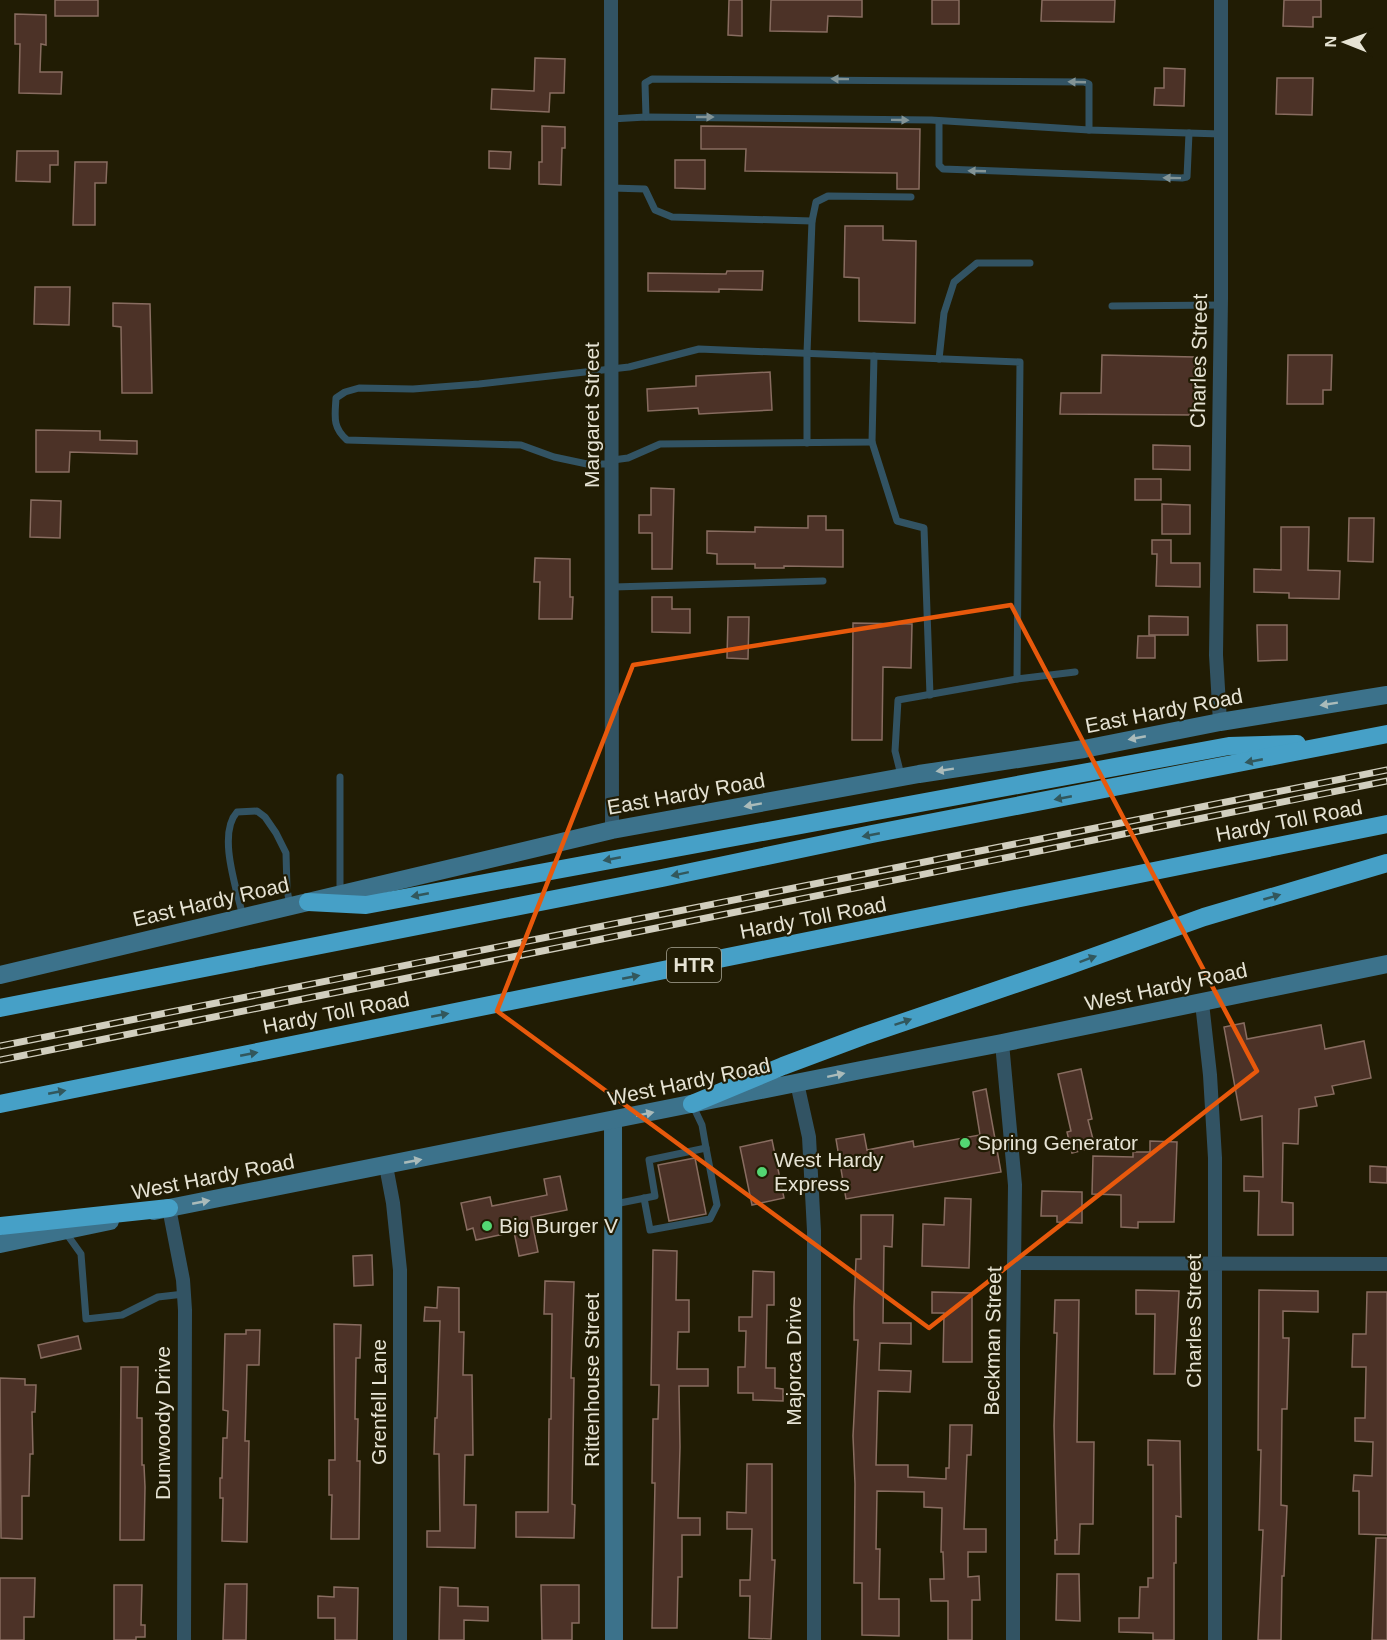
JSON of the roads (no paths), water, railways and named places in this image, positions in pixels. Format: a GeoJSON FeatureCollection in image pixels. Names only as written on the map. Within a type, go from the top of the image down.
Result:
{"type":"FeatureCollection","features":[{"type":"Feature","properties":{"kind":"highway"},"geometry":{"type":"LineString","coordinates":[[0,1008],[1387,734]]}},
{"type":"Feature","properties":{"kind":"highway"},"geometry":{"type":"LineString","coordinates":[[299,904],[366,905],[1229,746],[1353,742]]}},
{"type":"Feature","properties":{"kind":"highway","name":"Hardy Toll Road"},"geometry":{"type":"LineString","coordinates":[[0,1104],[1387,824]]}},
{"type":"Feature","properties":{"kind":"highway"},"geometry":{"type":"LineString","coordinates":[[692,1104],[863,1036],[1204,917],[1387,862]]}},
{"type":"Feature","properties":{"kind":"highway"},"geometry":{"type":"LineString","coordinates":[[0,1226],[169,1208]]}},
{"type":"Feature","properties":{"kind":"main road","name":"East Hardy Road"},"geometry":{"type":"LineString","coordinates":[[0,975],[612,830],[902,778],[1084,749],[1220,722],[1387,695]]}},
{"type":"Feature","properties":{"kind":"main road","name":"West Hardy Road"},"geometry":{"type":"LineString","coordinates":[[0,1244],[169,1208],[1202,1003],[1387,964]]}},
{"type":"Feature","properties":{"kind":"main road","name":"Rittenhouse Street"},"geometry":{"type":"LineString","coordinates":[[613,1120],[615,1204],[614,1640]]}},
{"type":"Feature","properties":{"kind":"street","name":"Margaret Street"},"geometry":{"type":"LineString","coordinates":[[611,0],[612,830]]}},
{"type":"Feature","properties":{"kind":"street","name":"Charles Street"},"geometry":{"type":"LineString","coordinates":[[1220,722],[1216,655],[1221,305],[1221,0]]}},
{"type":"Feature","properties":{"kind":"street","name":"Charles Street"},"geometry":{"type":"LineString","coordinates":[[1202,1003],[1213,1120],[1216,1263],[1215,1640]]}},
{"type":"Feature","properties":{"kind":"street","name":"Beckman Street"},"geometry":{"type":"LineString","coordinates":[[1002,1043],[1015,1185],[1013,1640]]}},
{"type":"Feature","properties":{"kind":"street","name":"Majorca Drive"},"geometry":{"type":"LineString","coordinates":[[797,1083],[809,1137],[814,1232],[814,1640]]}},
{"type":"Feature","properties":{"kind":"street","name":"Grenfell Lane"},"geometry":{"type":"LineString","coordinates":[[386,1166],[393,1203],[400,1270],[399,1640]]}},
{"type":"Feature","properties":{"kind":"street","name":"Dunwoody Drive"},"geometry":{"type":"LineString","coordinates":[[169,1208],[184,1294],[184,1640]]}},
{"type":"Feature","properties":{"kind":"street"},"geometry":{"type":"LineString","coordinates":[[1014,1263],[1387,1264]]}},
{"type":"Feature","properties":{"kind":"lane"},"geometry":{"type":"LineString","coordinates":[[646,117],[645,83],[652,79],[1084,82],[1089,84],[1089,130]]}},
{"type":"Feature","properties":{"kind":"lane"},"geometry":{"type":"LineString","coordinates":[[612,119],[646,117],[939,120],[1089,130],[1221,134]]}},
{"type":"Feature","properties":{"kind":"lane"},"geometry":{"type":"LineString","coordinates":[[939,120],[939,165],[943,169],[1182,178],[1187,177],[1189,133]]}},
{"type":"Feature","properties":{"kind":"lane"},"geometry":{"type":"LineString","coordinates":[[612,188],[645,189],[655,210],[672,217],[812,221]]}},
{"type":"Feature","properties":{"kind":"lane"},"geometry":{"type":"LineString","coordinates":[[807,442],[807,353],[812,221],[816,202],[828,196],[911,197]]}},
{"type":"Feature","properties":{"kind":"lane"},"geometry":{"type":"LineString","coordinates":[[939,359],[944,313],[954,282],[977,263],[1030,263]]}},
{"type":"Feature","properties":{"kind":"lane"},"geometry":{"type":"LineString","coordinates":[[1112,306],[1221,305]]}},
{"type":"Feature","properties":{"kind":"lane"},"geometry":{"type":"LineString","coordinates":[[872,442],[660,444],[628,458],[587,464],[554,457],[521,445],[347,440],[337,432],[336,398],[345,392],[359,388],[413,389],[457,386],[629,367],[699,349],[1020,362],[1017,679]]}},
{"type":"Feature","properties":{"kind":"lane"},"geometry":{"type":"LineString","coordinates":[[874,356],[872,442],[897,521],[924,528],[930,695]]}},
{"type":"Feature","properties":{"kind":"lane"},"geometry":{"type":"LineString","coordinates":[[613,587],[823,581]]}},
{"type":"Feature","properties":{"kind":"lane"},"geometry":{"type":"LineString","coordinates":[[902,778],[895,751],[898,700],[1017,679],[1075,672]]}},
{"type":"Feature","properties":{"kind":"lane"},"geometry":{"type":"LineString","coordinates":[[340,777],[340,894]]}},
{"type":"Feature","properties":{"kind":"lane"},"geometry":{"type":"LineString","coordinates":[[243,917],[228,838],[230,824],[237,812],[257,811],[265,817],[276,833],[286,853],[286,890],[299,904]]}},
{"type":"Feature","properties":{"kind":"lane"},"geometry":{"type":"LineString","coordinates":[[644,1198],[650,1230],[710,1219],[717,1205],[702,1125],[692,1104]]}},
{"type":"Feature","properties":{"kind":"lane"},"geometry":{"type":"LineString","coordinates":[[615,1204],[655,1196],[649,1160],[706,1148]]}},
{"type":"Feature","properties":{"kind":"lane"},"geometry":{"type":"LineString","coordinates":[[64,1231],[81,1254],[86,1319],[122,1315],[158,1297],[184,1294]]}},
{"type":"Feature","properties":{"kind":"railway"},"geometry":{"type":"LineString","coordinates":[[0,1046],[1387,770]]}},
{"type":"Feature","properties":{"kind":"railway"},"geometry":{"type":"LineString","coordinates":[[0,1060],[1387,781]]}},
{"type":"Feature","properties":{"kind":"place","name":"Spring Generator"},"geometry":{"type":"Point","coordinates":[965,1143]}},
{"type":"Feature","properties":{"kind":"place","name":"West Hardy Express"},"geometry":{"type":"Point","coordinates":[762,1172]}},
{"type":"Feature","properties":{"kind":"place","name":"Big Burger V"},"geometry":{"type":"Point","coordinates":[487,1226]}}]}
